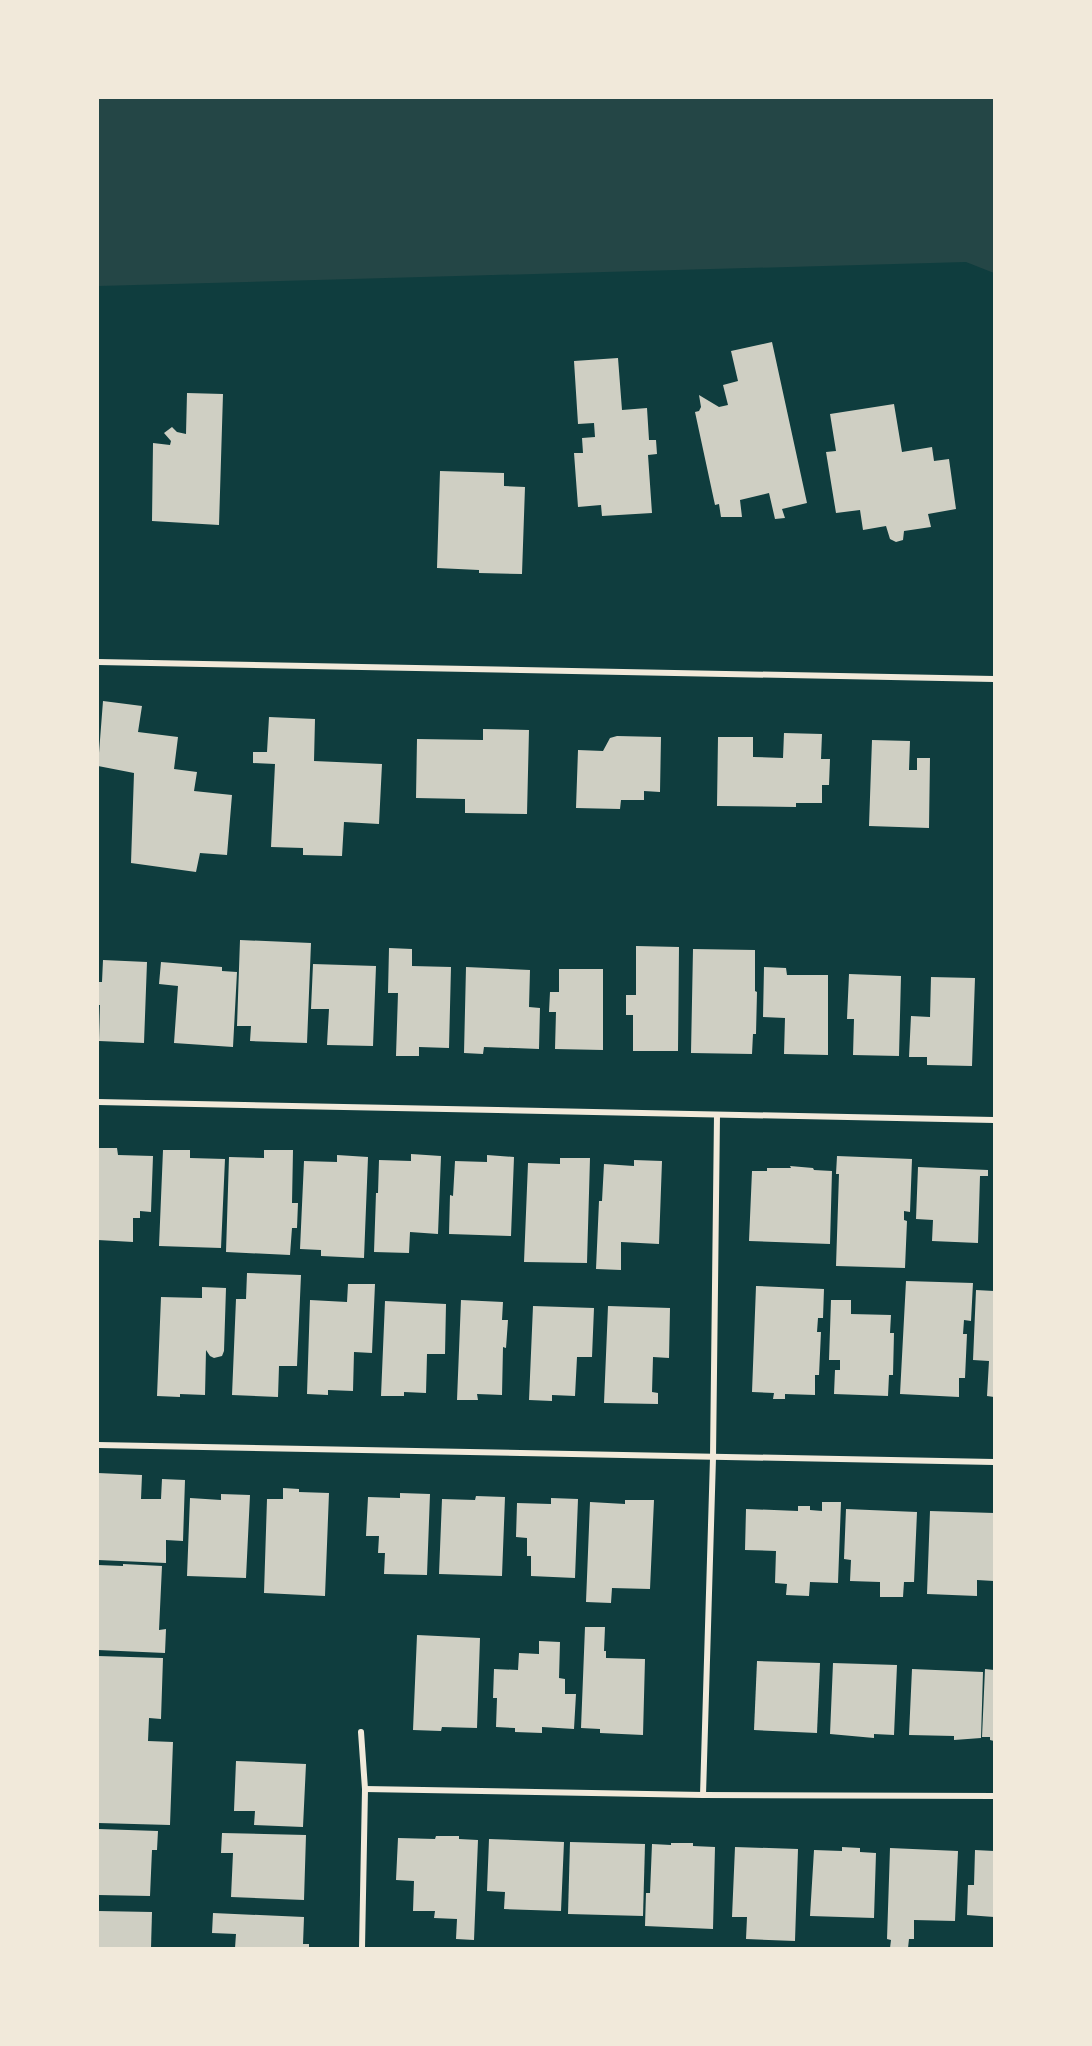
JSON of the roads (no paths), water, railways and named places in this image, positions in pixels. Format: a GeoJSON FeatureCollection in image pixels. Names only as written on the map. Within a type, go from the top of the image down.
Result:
{"type":"FeatureCollection","features":[{"type":"Feature","properties":{"kind":"street"},"geometry":{"type":"LineString","coordinates":[[98,662],[994,679]]}},
{"type":"Feature","properties":{"kind":"street"},"geometry":{"type":"LineString","coordinates":[[98,1102],[994,1120]]}},
{"type":"Feature","properties":{"kind":"street"},"geometry":{"type":"LineString","coordinates":[[703,1795],[713,1458],[717,1115]]}},
{"type":"Feature","properties":{"kind":"street"},"geometry":{"type":"LineString","coordinates":[[98,1445],[994,1462]]}},
{"type":"Feature","properties":{"kind":"street"},"geometry":{"type":"LineString","coordinates":[[361,1732],[365,1789],[362,1948]]}},
{"type":"Feature","properties":{"kind":"street"},"geometry":{"type":"LineString","coordinates":[[365,1789],[703,1795],[994,1796]]}}]}
